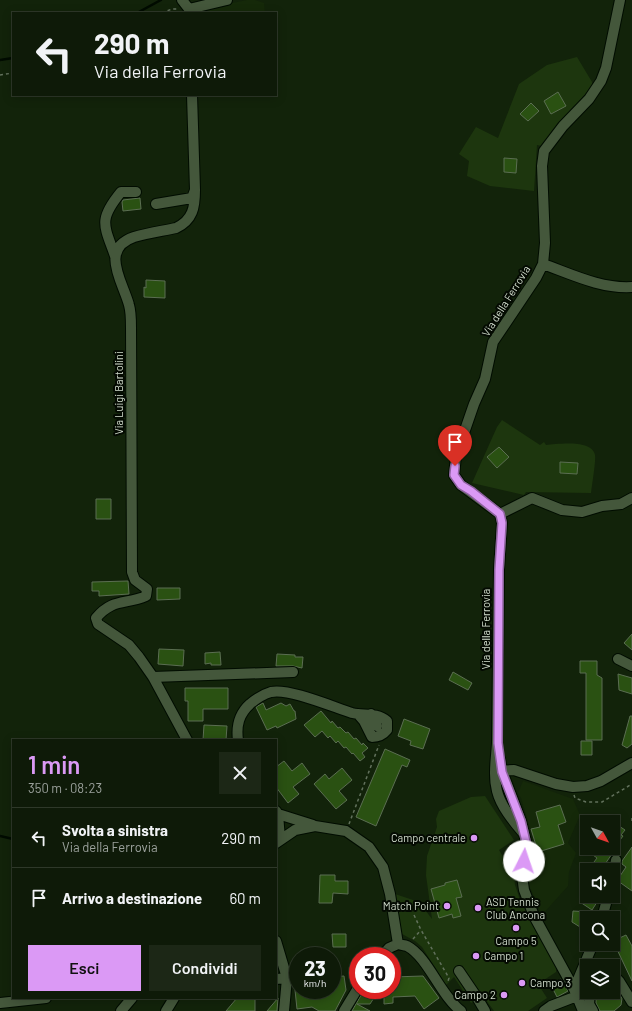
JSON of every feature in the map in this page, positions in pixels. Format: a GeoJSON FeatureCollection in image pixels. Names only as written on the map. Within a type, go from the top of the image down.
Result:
{"type":"FeatureCollection","features":[{"type":"Feature","properties":{"kind":"street"},"geometry":{"type":"LineString","coordinates":[[182,0],[189,11],[227,0]]}},
{"type":"Feature","properties":{"kind":"street","name":"Via della Ferrovia"},"geometry":{"type":"LineString","coordinates":[[524,834],[506,809],[497,790],[499,771],[499,570],[502,523],[500,514],[461,485],[454,475],[456,456],[474,404],[485,380],[493,342],[536,278],[543,264],[546,243],[542,166],[544,151],[563,126],[589,99],[601,81],[606,68],[620,0]]}},
{"type":"Feature","properties":{"kind":"street"},"geometry":{"type":"LineString","coordinates":[[115,256],[116,250],[120,245],[133,237],[176,228],[189,219],[193,212],[195,190],[192,96]]}},
{"type":"Feature","properties":{"kind":"street"},"geometry":{"type":"LineString","coordinates":[[156,204],[192,198],[195,190]]}},
{"type":"Feature","properties":{"kind":"street"},"geometry":{"type":"LineString","coordinates":[[115,256],[104,222],[110,206],[121,192],[136,192]]}},
{"type":"Feature","properties":{"kind":"street","name":"Via Luigi Bartolini"},"geometry":{"type":"LineString","coordinates":[[115,256],[120,280],[129,304],[131,327],[132,572],[135,580],[147,589],[148,593],[140,599],[111,604],[96,618],[98,624],[134,651],[152,677],[186,739]]}},
{"type":"Feature","properties":{"kind":"street","name":"Via della Ferrovia"},"geometry":{"type":"LineString","coordinates":[[543,264],[591,282],[632,287]]}},
{"type":"Feature","properties":{"kind":"street"},"geometry":{"type":"LineString","coordinates":[[500,514],[532,498],[562,510],[582,512],[602,506],[620,504],[632,498]]}},
{"type":"Feature","properties":{"kind":"street"},"geometry":{"type":"LineString","coordinates":[[618,659],[632,666]]}},
{"type":"Feature","properties":{"kind":"street"},"geometry":{"type":"LineString","coordinates":[[152,677],[294,672]]}},
{"type":"Feature","properties":{"kind":"street"},"geometry":{"type":"LineString","coordinates":[[238,739],[237,731],[239,718],[246,708],[257,698],[272,692],[289,692],[358,714],[372,714],[381,716],[387,721],[387,730],[380,730],[377,737],[372,737],[364,721],[358,714]]}},
{"type":"Feature","properties":{"kind":"street"},"geometry":{"type":"LineString","coordinates":[[583,1011],[534,916],[524,890],[522,876],[527,846],[521,821],[510,790],[499,771],[514,770],[556,784],[573,787],[587,786],[600,781],[632,763]]}},
{"type":"Feature","properties":{"kind":"street"},"geometry":{"type":"LineString","coordinates":[[510,790],[517,778],[529,776]]}},
{"type":"Feature","properties":{"kind":"street"},"geometry":{"type":"LineString","coordinates":[[497,790],[510,790]]}},
{"type":"Feature","properties":{"kind":"street"},"geometry":{"type":"LineString","coordinates":[[278,841],[277,813],[315,826],[346,831],[369,847],[383,867],[403,945],[420,956],[446,995],[461,1011]]}},
{"type":"Feature","properties":{"kind":"street"},"geometry":{"type":"LineString","coordinates":[[278,841],[295,830],[315,826]]}},
{"type":"Feature","properties":{"kind":"street"},"geometry":{"type":"LineString","coordinates":[[277,944],[287,978],[284,1011]]}},
{"type":"Feature","properties":{"kind":"street"},"geometry":{"type":"LineString","coordinates":[[394,947],[403,945]]}},
{"type":"Feature","properties":{"kind":"street"},"geometry":{"type":"LineString","coordinates":[[544,1011],[575,993],[590,951]]}},
{"type":"Feature","properties":{"kind":"street"},"geometry":{"type":"LineString","coordinates":[[459,971],[478,998],[485,1011]]}},
{"type":"Feature","properties":{"kind":"street"},"geometry":{"type":"LineString","coordinates":[[277,979],[287,978]]}},
{"type":"Feature","properties":{"kind":"street"},"geometry":{"type":"LineString","coordinates":[[620,983],[632,1002]]}},
{"type":"Feature","properties":{"kind":"street"},"geometry":{"type":"LineString","coordinates":[[0,1003],[37,999]]}},
{"type":"Feature","properties":{"kind":"street"},"geometry":{"type":"LineString","coordinates":[[121,1011],[131,999]]}},
{"type":"Feature","properties":{"kind":"street"},"geometry":{"type":"LineString","coordinates":[[166,1011],[173,999]]}},
{"type":"Feature","properties":{"kind":"street"},"geometry":{"type":"LineString","coordinates":[[344,1011],[351,999]]}},
{"type":"Feature","properties":{"kind":"street"},"geometry":{"type":"LineString","coordinates":[[589,999],[589,1004],[593,1011]]}},
{"type":"Feature","properties":{"kind":"path"},"geometry":{"type":"LineString","coordinates":[[164,12],[172,8],[189,11]]}},
{"type":"Feature","properties":{"kind":"path"},"geometry":{"type":"LineString","coordinates":[[0,75],[12,73]]}},
{"type":"Feature","properties":{"kind":"path"},"geometry":{"type":"LineString","coordinates":[[346,831],[380,730]]}},
{"type":"Feature","properties":{"kind":"path"},"geometry":{"type":"LineString","coordinates":[[573,787],[575,798],[586,802],[602,802],[632,784]]}},
{"type":"Feature","properties":{"kind":"path"},"geometry":{"type":"LineString","coordinates":[[414,915],[449,978],[446,995]]}},
{"type":"Feature","properties":{"kind":"path"},"geometry":{"type":"LineString","coordinates":[[403,945],[421,930]]}},
{"type":"Feature","properties":{"kind":"shaded area"},"geometry":{"type":"Polygon","coordinates":[[[247,0],[255,0],[264,3],[265,12],[198,12],[202,9],[247,0]]]}},
{"type":"Feature","properties":{"kind":"shaded area"},"geometry":{"type":"Polygon","coordinates":[[[577,57],[592,82],[592,86],[542,146],[537,145],[534,191],[490,186],[467,176],[469,161],[459,154],[476,127],[498,138],[519,84],[547,65],[577,57]]]}},
{"type":"Feature","properties":{"kind":"shaded area"},"geometry":{"type":"Polygon","coordinates":[[[502,420],[540,445],[544,442],[546,445],[574,444],[588,447],[593,450],[595,458],[591,493],[526,492],[524,495],[472,483],[497,427],[502,420]]]}},
{"type":"Feature","properties":{"kind":"shaded area"},"geometry":{"type":"Polygon","coordinates":[[[523,781],[573,799],[580,815],[568,843],[576,853],[569,872],[568,886],[542,915],[528,883],[533,845],[532,835],[521,798],[518,793],[523,781]]]}},
{"type":"Feature","properties":{"kind":"shaded area","name":"ASD Tennis Club Ancona"},"geometry":{"type":"Polygon","coordinates":[[[485,796],[514,840],[499,850],[514,875],[515,885],[519,897],[556,967],[556,972],[538,984],[547,998],[528,1011],[494,1011],[483,996],[471,1003],[454,977],[446,985],[422,947],[415,941],[402,934],[395,894],[419,902],[432,919],[426,875],[427,856],[437,827],[436,819],[439,811],[471,797],[485,796]]]}},
{"type":"Feature","properties":{"kind":"building"},"geometry":{"type":"Polygon","coordinates":[[[558,92],[566,106],[551,114],[544,101],[558,92]]]}},
{"type":"Feature","properties":{"kind":"building"},"geometry":{"type":"Polygon","coordinates":[[[531,103],[539,111],[528,121],[520,114],[531,103]]]}},
{"type":"Feature","properties":{"kind":"building"},"geometry":{"type":"Polygon","coordinates":[[[504,158],[517,159],[516,173],[504,172],[504,158]]]}},
{"type":"Feature","properties":{"kind":"building"},"geometry":{"type":"Polygon","coordinates":[[[140,198],[141,209],[123,211],[123,200],[140,198]]]}},
{"type":"Feature","properties":{"kind":"building"},"geometry":{"type":"Polygon","coordinates":[[[146,280],[165,281],[165,298],[144,297],[146,280]]]}},
{"type":"Feature","properties":{"kind":"building"},"geometry":{"type":"Polygon","coordinates":[[[499,447],[509,457],[497,468],[487,457],[499,447]]]}},
{"type":"Feature","properties":{"kind":"building"},"geometry":{"type":"Polygon","coordinates":[[[560,462],[578,463],[577,474],[560,473],[560,462]]]}},
{"type":"Feature","properties":{"kind":"building"},"geometry":{"type":"Polygon","coordinates":[[[96,499],[111,499],[111,519],[96,519],[96,499]]]}},
{"type":"Feature","properties":{"kind":"building"},"geometry":{"type":"Polygon","coordinates":[[[128,581],[129,594],[99,596],[99,591],[92,591],[92,582],[128,581]]]}},
{"type":"Feature","properties":{"kind":"building"},"geometry":{"type":"Polygon","coordinates":[[[157,588],[180,588],[180,599],[157,600],[157,588]]]}},
{"type":"Feature","properties":{"kind":"building"},"geometry":{"type":"Polygon","coordinates":[[[632,634],[632,650],[624,643],[632,634]]]}},
{"type":"Feature","properties":{"kind":"building"},"geometry":{"type":"Polygon","coordinates":[[[159,649],[184,650],[183,666],[158,664],[159,649]]]}},
{"type":"Feature","properties":{"kind":"building"},"geometry":{"type":"Polygon","coordinates":[[[220,652],[221,665],[211,665],[211,663],[205,664],[205,653],[220,652]]]}},
{"type":"Feature","properties":{"kind":"building"},"geometry":{"type":"Polygon","coordinates":[[[277,654],[303,657],[302,668],[293,666],[276,666],[277,654]]]}},
{"type":"Feature","properties":{"kind":"building"},"geometry":{"type":"Polygon","coordinates":[[[580,661],[597,661],[597,675],[602,678],[602,740],[586,740],[586,673],[580,673],[580,661]]]}},
{"type":"Feature","properties":{"kind":"building"},"geometry":{"type":"Polygon","coordinates":[[[453,672],[472,683],[468,690],[449,680],[453,672]]]}},
{"type":"Feature","properties":{"kind":"building"},"geometry":{"type":"Polygon","coordinates":[[[618,674],[632,678],[632,694],[619,690],[618,674]]]}},
{"type":"Feature","properties":{"kind":"building"},"geometry":{"type":"Polygon","coordinates":[[[185,688],[228,688],[228,709],[203,709],[203,721],[188,721],[188,701],[185,701],[185,688]]]}},
{"type":"Feature","properties":{"kind":"building"},"geometry":{"type":"Polygon","coordinates":[[[263,703],[266,710],[281,703],[286,706],[290,704],[295,711],[296,719],[277,728],[276,726],[267,730],[256,707],[263,703]]]}},
{"type":"Feature","properties":{"kind":"building"},"geometry":{"type":"Polygon","coordinates":[[[321,711],[331,723],[332,721],[338,728],[340,727],[346,733],[348,732],[354,739],[356,738],[362,745],[363,743],[368,748],[362,753],[365,757],[360,761],[346,747],[344,748],[338,741],[336,743],[330,736],[328,738],[322,731],[315,737],[304,725],[321,711]]]}},
{"type":"Feature","properties":{"kind":"building"},"geometry":{"type":"Polygon","coordinates":[[[630,716],[632,716],[632,744],[627,748],[622,745],[630,716]]]}},
{"type":"Feature","properties":{"kind":"building"},"geometry":{"type":"Polygon","coordinates":[[[404,719],[430,729],[423,749],[410,745],[411,741],[398,736],[404,719]]]}},
{"type":"Feature","properties":{"kind":"building"},"geometry":{"type":"Polygon","coordinates":[[[204,725],[227,726],[226,739],[203,739],[204,725]]]}},
{"type":"Feature","properties":{"kind":"building"},"geometry":{"type":"Polygon","coordinates":[[[581,741],[592,741],[592,755],[581,755],[581,741]]]}},
{"type":"Feature","properties":{"kind":"building"},"geometry":{"type":"Polygon","coordinates":[[[385,749],[410,760],[407,767],[402,765],[376,826],[356,817],[385,749]]]}},
{"type":"Feature","properties":{"kind":"building"},"geometry":{"type":"Polygon","coordinates":[[[284,761],[292,771],[302,763],[310,774],[293,787],[299,794],[288,803],[277,788],[277,766],[284,761]]]}},
{"type":"Feature","properties":{"kind":"building"},"geometry":{"type":"Polygon","coordinates":[[[342,768],[352,780],[339,791],[347,800],[336,809],[314,784],[325,774],[329,779],[342,768]]]}},
{"type":"Feature","properties":{"kind":"building"},"geometry":{"type":"Polygon","coordinates":[[[560,805],[566,822],[558,825],[564,844],[538,852],[531,829],[540,827],[536,812],[560,805]]]}},
{"type":"Feature","properties":{"kind":"building"},"geometry":{"type":"Polygon","coordinates":[[[620,827],[625,830],[621,835],[623,836],[620,840],[620,827]]]}},
{"type":"Feature","properties":{"kind":"building"},"geometry":{"type":"Polygon","coordinates":[[[632,847],[632,891],[620,882],[620,876],[626,867],[622,864],[622,861],[632,847]]]}},
{"type":"Feature","properties":{"kind":"building"},"geometry":{"type":"Polygon","coordinates":[[[593,855],[611,855],[606,863],[593,863],[597,858],[593,855]]]}},
{"type":"Feature","properties":{"kind":"building"},"geometry":{"type":"Polygon","coordinates":[[[320,875],[335,875],[335,881],[348,881],[348,894],[333,893],[332,903],[319,903],[320,875]]]}},
{"type":"Feature","properties":{"kind":"building","name":"Match Point"},"geometry":{"type":"Polygon","coordinates":[[[457,880],[462,897],[456,898],[461,916],[453,918],[452,914],[439,918],[431,889],[457,880]]]}},
{"type":"Feature","properties":{"kind":"building"},"geometry":{"type":"Polygon","coordinates":[[[582,903],[596,903],[592,910],[582,903]]]}},
{"type":"Feature","properties":{"kind":"building"},"geometry":{"type":"Polygon","coordinates":[[[573,911],[580,911],[580,927],[572,922],[573,911]]]}},
{"type":"Feature","properties":{"kind":"building"},"geometry":{"type":"Polygon","coordinates":[[[332,934],[346,934],[346,947],[333,947],[332,934]]]}},
{"type":"Feature","properties":{"kind":"building"},"geometry":{"type":"Polygon","coordinates":[[[626,935],[632,946],[632,981],[618,951],[620,951],[620,938],[626,935]]]}},
{"type":"Feature","properties":{"kind":"building"},"geometry":{"type":"Polygon","coordinates":[[[341,976],[344,976],[346,990],[335,1011],[319,1011],[312,1007],[297,1009],[296,999],[341,999],[341,976]]]}},
{"type":"Feature","properties":{"kind":"building"},"geometry":{"type":"Polygon","coordinates":[[[423,976],[439,998],[424,1009],[415,996],[401,997],[401,977],[423,976]]]}},
{"type":"Feature","properties":{"kind":"building"},"geometry":{"type":"Polygon","coordinates":[[[561,979],[568,991],[557,997],[551,985],[561,979]]]}},
{"type":"Feature","properties":{"kind":"building"},"geometry":{"type":"Polygon","coordinates":[[[620,995],[622,998],[621,1005],[614,1011],[600,1011],[596,1003],[596,999],[620,999],[620,995]]]}},
{"type":"Feature","properties":{"kind":"building"},"geometry":{"type":"Polygon","coordinates":[[[278,998],[277,1011],[267,1011],[278,998]]]}},
{"type":"Feature","properties":{"kind":"building"},"geometry":{"type":"Polygon","coordinates":[[[236,999],[255,999],[255,1011],[226,1011],[236,999]]]}},
{"type":"Feature","properties":{"kind":"building"},"geometry":{"type":"Polygon","coordinates":[[[359,999],[373,999],[370,1004],[357,1004],[370,1011],[352,1011],[359,999]]]}},
{"type":"Feature","properties":{"kind":"building"},"geometry":{"type":"Polygon","coordinates":[[[384,999],[393,999],[393,1003],[384,1004],[384,999]]]}},
{"type":"Feature","properties":{"kind":"waterway"},"geometry":{"type":"LineString","coordinates":[[139,12],[161,0]]}},
{"type":"Feature","properties":{"kind":"waterway"},"geometry":{"type":"LineString","coordinates":[[0,60],[12,58]]}},
{"type":"Feature","properties":{"kind":"waterway"},"geometry":{"type":"LineString","coordinates":[[0,836],[12,839]]}},
{"type":"Feature","properties":{"kind":"place","name":"Campo centrale"},"geometry":{"type":"Point","coordinates":[474,838]}},
{"type":"Feature","properties":{"kind":"place","name":"Match Point"},"geometry":{"type":"Point","coordinates":[447,906]}},
{"type":"Feature","properties":{"kind":"place","name":"ASD Tennis Club Ancona"},"geometry":{"type":"Point","coordinates":[478,908]}},
{"type":"Feature","properties":{"kind":"place","name":"Campo 5"},"geometry":{"type":"Point","coordinates":[516,928]}},
{"type":"Feature","properties":{"kind":"place","name":"Campo 1"},"geometry":{"type":"Point","coordinates":[476,956]}},
{"type":"Feature","properties":{"kind":"place","name":"Campo 3"},"geometry":{"type":"Point","coordinates":[522,983]}},
{"type":"Feature","properties":{"kind":"place","name":"Campo 2"},"geometry":{"type":"Point","coordinates":[504,995]}},
{"type":"Feature","properties":{"kind":"route"},"geometry":{"type":"LineString","coordinates":[[455,466],[454,475],[461,485],[500,514],[502,523],[499,570],[498,743],[502,772],[521,821],[527,846],[524,861]]}}]}
